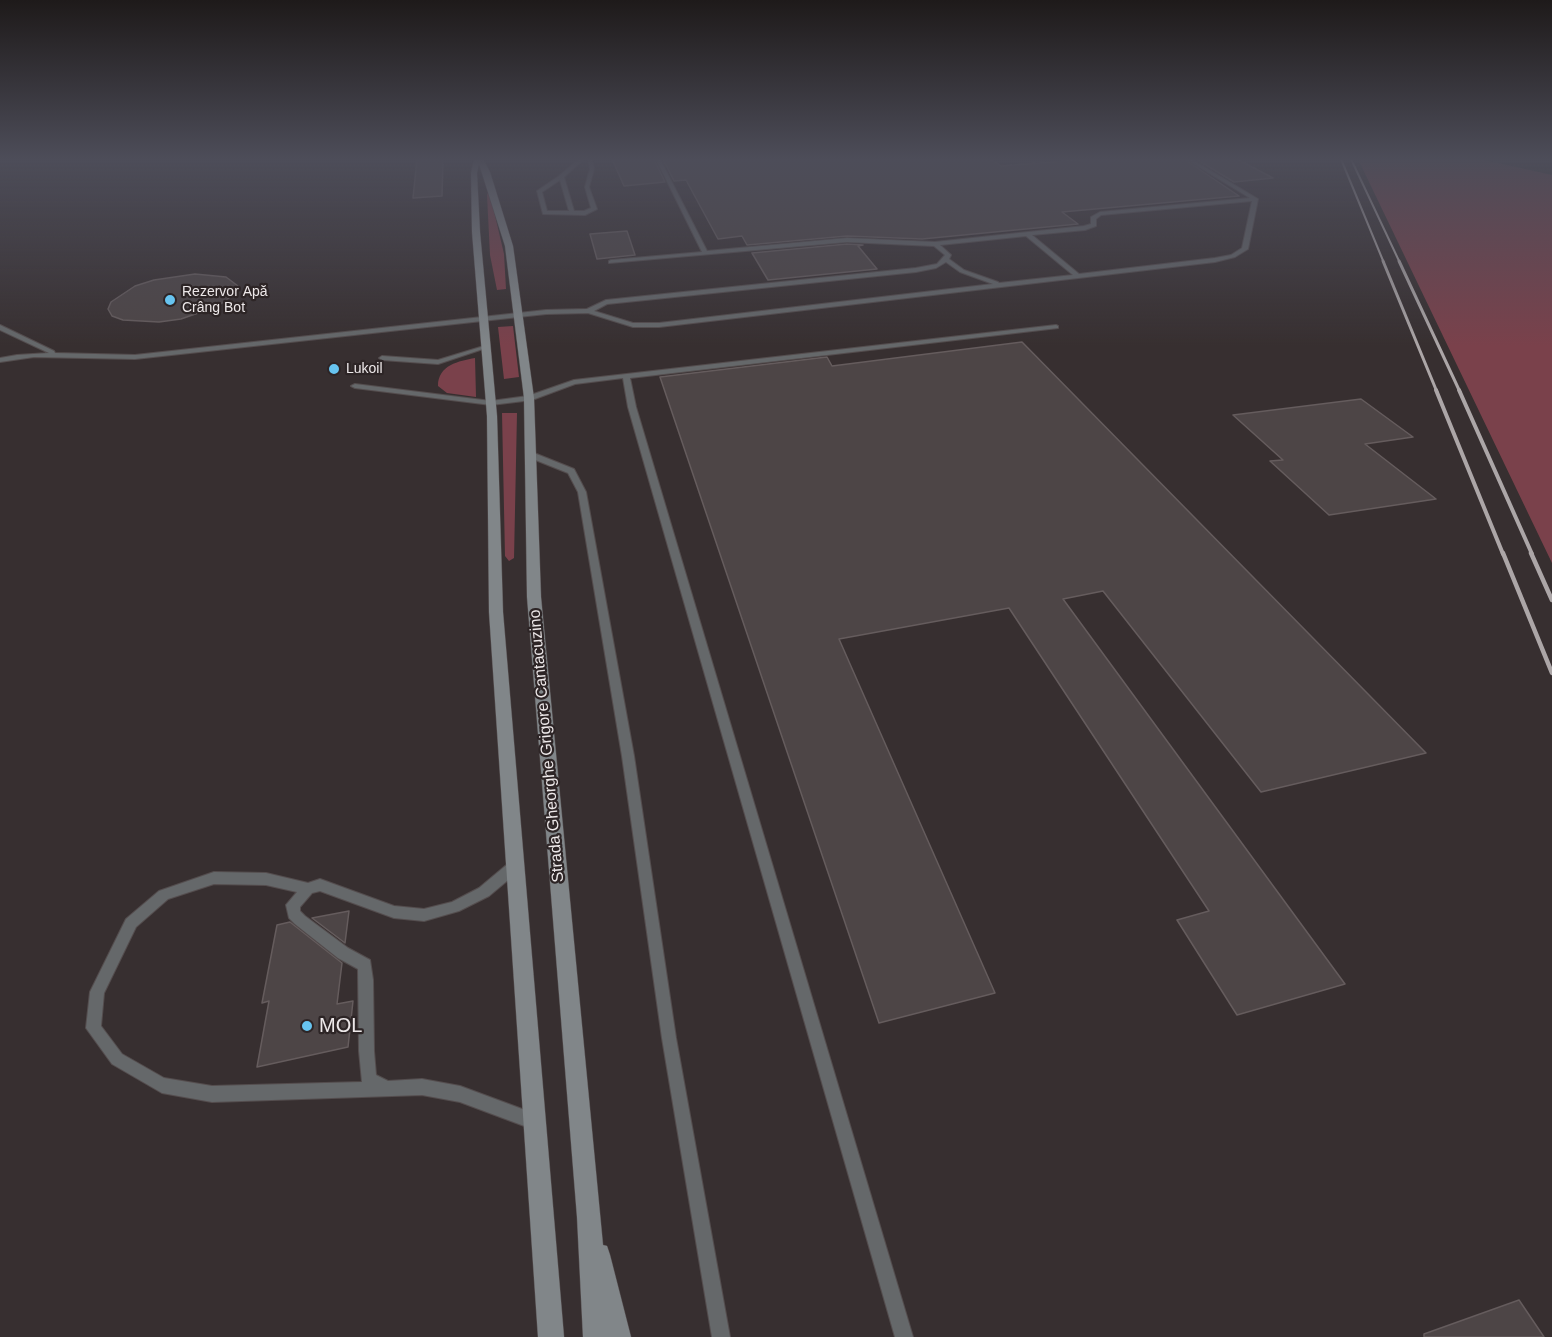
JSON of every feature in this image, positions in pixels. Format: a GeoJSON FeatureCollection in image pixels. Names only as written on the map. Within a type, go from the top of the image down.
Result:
{"type":"FeatureCollection","features":[{"type":"Feature","properties":{"kind":"main road","name":"Strada Gheorghe Grigore Cantacuzino"},"geometry":{"type":"LineString","coordinates":[[476,221],[491,403],[496,612],[551,1337]]}},
{"type":"Feature","properties":{"kind":"main road","name":"Strada Gheorghe Grigore Cantacuzino"},"geometry":{"type":"LineString","coordinates":[[502,221],[509,246],[529,398],[534,597],[589,1217],[596,1337]]}},
{"type":"Feature","properties":{"kind":"main road"},"geometry":{"type":"LineString","coordinates":[[589,1217],[618,1337]]}},
{"type":"Feature","properties":{"kind":"lane"},"geometry":{"type":"LineString","coordinates":[[690,221],[706,254]]}},
{"type":"Feature","properties":{"kind":"lane"},"geometry":{"type":"LineString","coordinates":[[611,262],[847,240],[935,244],[1090,227],[1094,225],[1093,221]]}},
{"type":"Feature","properties":{"kind":"lane"},"geometry":{"type":"LineString","coordinates":[[0,360],[55,354],[93,358],[135,357],[518,315],[588,311],[633,325],[659,325],[1233,256],[1245,249],[1251,221]]}},
{"type":"Feature","properties":{"kind":"lane"},"geometry":{"type":"LineString","coordinates":[[1027,234],[1077,276]]}},
{"type":"Feature","properties":{"kind":"lane"},"geometry":{"type":"LineString","coordinates":[[588,311],[606,302],[937,266],[946,260],[948,255],[935,244]]}},
{"type":"Feature","properties":{"kind":"lane"},"geometry":{"type":"LineString","coordinates":[[946,260],[962,271],[1002,285]]}},
{"type":"Feature","properties":{"kind":"lane"},"geometry":{"type":"LineString","coordinates":[[0,327],[55,354]]}},
{"type":"Feature","properties":{"kind":"lane"},"geometry":{"type":"LineString","coordinates":[[355,386],[418,392],[491,403],[529,398],[574,382],[1056,327]]}},
{"type":"Feature","properties":{"kind":"lane"},"geometry":{"type":"LineString","coordinates":[[12,357],[33,343]]}},
{"type":"Feature","properties":{"kind":"lane"},"geometry":{"type":"LineString","coordinates":[[382,358],[438,362],[486,347]]}},
{"type":"Feature","properties":{"kind":"lane"},"geometry":{"type":"LineString","coordinates":[[626,376],[632,407],[904,1337]]}},
{"type":"Feature","properties":{"kind":"lane"},"geometry":{"type":"LineString","coordinates":[[531,455],[571,471],[582,492],[628,756],[669,1038],[721,1337]]}},
{"type":"Feature","properties":{"kind":"lane"},"geometry":{"type":"LineString","coordinates":[[387,1089],[369,1080],[365,1054],[369,991],[365,965],[343,953],[294,914],[292,905],[308,889],[320,885],[394,912],[424,915],[454,907],[484,892],[515,866]]}},
{"type":"Feature","properties":{"kind":"lane"},"geometry":{"type":"LineString","coordinates":[[308,889],[266,879],[214,878],[164,895],[131,923],[97,992],[93,1028],[117,1059],[162,1085],[212,1094],[422,1087],[460,1094],[535,1122]]}},
{"type":"Feature","properties":{"kind":"shaded area"},"geometry":{"type":"Polygon","coordinates":[[[488,221],[496,221],[504,254],[506,289],[497,290],[490,255],[488,221]]]}},
{"type":"Feature","properties":{"kind":"shaded area"},"geometry":{"type":"Polygon","coordinates":[[[1388,221],[1552,221],[1552,563],[1388,221]]]}},
{"type":"Feature","properties":{"kind":"shaded area"},"geometry":{"type":"Polygon","coordinates":[[[513,326],[519,377],[504,379],[498,327],[513,326]]]}},
{"type":"Feature","properties":{"kind":"shaded area"},"geometry":{"type":"Polygon","coordinates":[[[475,358],[476,397],[447,393],[438,386],[442,373],[450,365],[475,358]]]}},
{"type":"Feature","properties":{"kind":"shaded area"},"geometry":{"type":"Polygon","coordinates":[[[502,413],[517,413],[514,558],[509,561],[505,556],[502,413]]]}},
{"type":"Feature","properties":{"kind":"building"},"geometry":{"type":"Polygon","coordinates":[[[708,221],[1075,221],[1078,224],[922,239],[847,236],[747,245],[742,236],[718,239],[708,221]]]}},
{"type":"Feature","properties":{"kind":"building"},"geometry":{"type":"Polygon","coordinates":[[[627,231],[635,255],[597,259],[590,234],[627,231]]]}},
{"type":"Feature","properties":{"kind":"building"},"geometry":{"type":"Polygon","coordinates":[[[847,244],[863,245],[858,246],[877,269],[768,280],[752,253],[847,244]]]}},
{"type":"Feature","properties":{"kind":"building","name":"Rezervor Apă Crâng Bot"},"geometry":{"type":"Polygon","coordinates":[[[195,274],[226,277],[238,286],[229,298],[218,306],[181,319],[159,322],[123,320],[112,316],[108,309],[111,302],[135,286],[154,280],[195,274]]]}},
{"type":"Feature","properties":{"kind":"building"},"geometry":{"type":"Polygon","coordinates":[[[1022,342],[1426,753],[1261,792],[1103,591],[1063,599],[1345,984],[1237,1015],[1177,920],[1209,911],[1009,608],[839,639],[995,993],[879,1023],[660,377],[827,357],[832,366],[1022,342]]]}},
{"type":"Feature","properties":{"kind":"building"},"geometry":{"type":"Polygon","coordinates":[[[1361,399],[1413,437],[1365,444],[1436,499],[1329,515],[1270,461],[1283,460],[1233,415],[1361,399]]]}},
{"type":"Feature","properties":{"kind":"building"},"geometry":{"type":"Polygon","coordinates":[[[349,911],[345,943],[312,918],[349,911]]]}},
{"type":"Feature","properties":{"kind":"building"},"geometry":{"type":"Polygon","coordinates":[[[290,922],[342,963],[337,1004],[353,1001],[348,1047],[257,1067],[269,1001],[262,1003],[277,925],[290,922]]]}},
{"type":"Feature","properties":{"kind":"building"},"geometry":{"type":"Polygon","coordinates":[[[1519,1300],[1544,1337],[1424,1337],[1424,1334],[1519,1300]]]}},
{"type":"Feature","properties":{"kind":"railway"},"geometry":{"type":"LineString","coordinates":[[1367,221],[1384,263]]}},
{"type":"Feature","properties":{"kind":"railway"},"geometry":{"type":"LineString","coordinates":[[1380,221],[1400,263]]}},
{"type":"Feature","properties":{"kind":"railway"},"geometry":{"type":"LineString","coordinates":[[1383,261],[1437,392]]}},
{"type":"Feature","properties":{"kind":"railway"},"geometry":{"type":"LineString","coordinates":[[1399,261],[1460,392]]}},
{"type":"Feature","properties":{"kind":"railway"},"geometry":{"type":"LineString","coordinates":[[1436,390],[1503,554]]}},
{"type":"Feature","properties":{"kind":"railway"},"geometry":{"type":"LineString","coordinates":[[1459,390],[1532,554]]}},
{"type":"Feature","properties":{"kind":"railway"},"geometry":{"type":"LineString","coordinates":[[1503,553],[1552,673]]}},
{"type":"Feature","properties":{"kind":"railway"},"geometry":{"type":"LineString","coordinates":[[1531,553],[1552,600]]}},
{"type":"Feature","properties":{"kind":"place","name":"Rezervor Apă Crâng Bot"},"geometry":{"type":"Point","coordinates":[170,300]}},
{"type":"Feature","properties":{"kind":"place","name":"Lukoil"},"geometry":{"type":"Point","coordinates":[334,369]}},
{"type":"Feature","properties":{"kind":"place","name":"MOL"},"geometry":{"type":"Point","coordinates":[307,1026]}}]}
